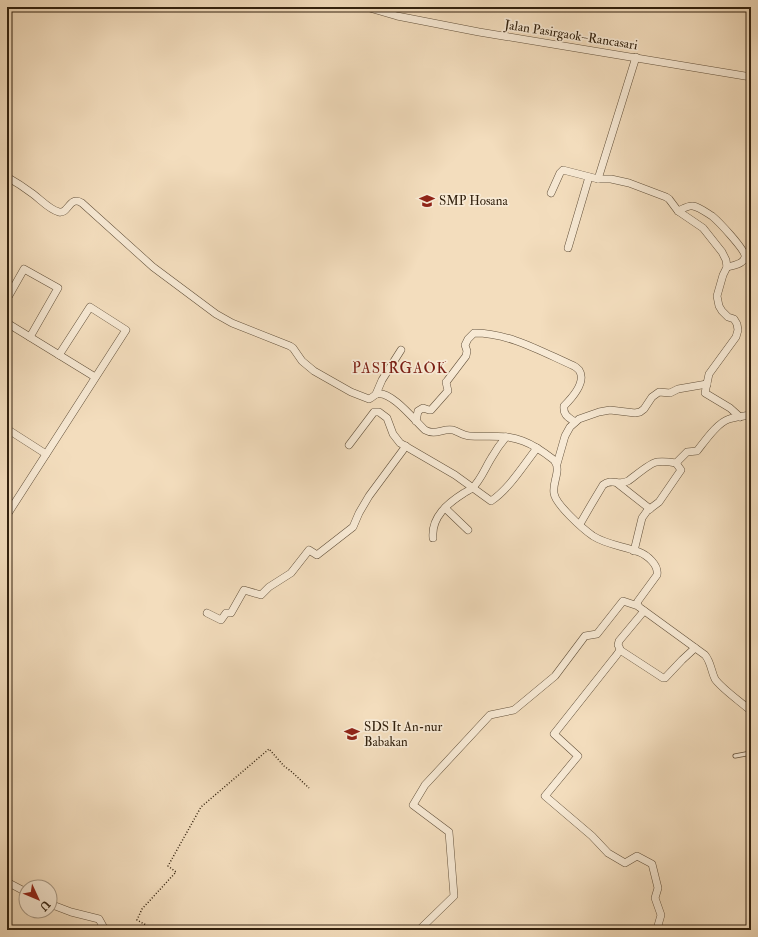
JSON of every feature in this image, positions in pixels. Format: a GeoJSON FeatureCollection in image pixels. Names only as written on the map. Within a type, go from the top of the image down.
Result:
{"type":"FeatureCollection","features":[{"type":"Feature","properties":{"kind":"street","name":"Jalan Pasirgaok–Rancasari"},"geometry":{"type":"LineString","coordinates":[[366,7],[397,16],[479,32],[751,77]]}},
{"type":"Feature","properties":{"kind":"street"},"geometry":{"type":"LineString","coordinates":[[598,179],[636,57]]}},
{"type":"Feature","properties":{"kind":"street"},"geometry":{"type":"LineString","coordinates":[[551,193],[562,170],[598,179],[611,179],[629,183],[669,199],[678,211],[703,228],[722,252],[726,260],[727,267],[718,296],[722,311],[728,317],[734,319],[738,330],[736,337],[709,374],[705,393],[730,408],[740,417]]}},
{"type":"Feature","properties":{"kind":"street"},"geometry":{"type":"LineString","coordinates":[[7,177],[59,212],[64,211],[73,202],[79,201],[153,267],[225,320],[290,346],[311,369],[351,392],[371,399],[376,394],[382,380],[401,350]]}},
{"type":"Feature","properties":{"kind":"street"},"geometry":{"type":"LineString","coordinates":[[568,248],[588,177]]}},
{"type":"Feature","properties":{"kind":"street"},"geometry":{"type":"LineString","coordinates":[[678,211],[688,206],[697,207],[713,217],[735,240],[743,250],[745,256],[740,263],[727,267]]}},
{"type":"Feature","properties":{"kind":"street"},"geometry":{"type":"LineString","coordinates":[[7,299],[24,269],[58,288],[30,337]]}},
{"type":"Feature","properties":{"kind":"street"},"geometry":{"type":"LineString","coordinates":[[7,515],[126,330],[90,306],[59,355]]}},
{"type":"Feature","properties":{"kind":"street"},"geometry":{"type":"LineString","coordinates":[[7,323],[95,377]]}},
{"type":"Feature","properties":{"kind":"street"},"geometry":{"type":"LineString","coordinates":[[416,421],[418,411],[423,408],[431,410],[448,390],[446,381],[466,356],[465,345],[468,339],[474,334],[486,334],[525,344],[574,366],[580,371],[580,384],[573,397],[564,406],[564,412],[575,422]]}},
{"type":"Feature","properties":{"kind":"street"},"geometry":{"type":"LineString","coordinates":[[638,606],[638,602],[657,575],[658,572],[656,567],[641,553],[598,538],[571,516],[554,495],[557,464],[565,436],[575,422],[589,415],[610,410],[635,413],[640,412],[652,397],[659,392],[670,393],[678,389],[707,384]]}},
{"type":"Feature","properties":{"kind":"street"},"geometry":{"type":"LineString","coordinates":[[376,394],[381,394],[395,400],[425,430],[433,433],[450,430],[470,436],[506,437],[522,440],[537,448],[554,460],[557,464]]}},
{"type":"Feature","properties":{"kind":"street"},"geometry":{"type":"LineString","coordinates":[[349,445],[374,412],[379,412],[387,418],[393,434],[400,442],[455,475],[490,501],[516,477],[537,448]]}},
{"type":"Feature","properties":{"kind":"street"},"geometry":{"type":"LineString","coordinates":[[580,524],[603,485],[609,482],[617,483],[627,481],[656,462],[676,463],[687,452],[697,451],[716,428],[728,419],[751,415]]}},
{"type":"Feature","properties":{"kind":"street"},"geometry":{"type":"LineString","coordinates":[[8,432],[46,454]]}},
{"type":"Feature","properties":{"kind":"street"},"geometry":{"type":"LineString","coordinates":[[433,538],[432,529],[436,519],[445,508],[463,493],[472,488],[506,437]]}},
{"type":"Feature","properties":{"kind":"street"},"geometry":{"type":"LineString","coordinates":[[207,613],[222,620],[226,613],[231,613],[244,590],[261,595],[269,587],[291,573],[309,550],[317,555],[346,533],[353,526],[369,496],[406,446]]}},
{"type":"Feature","properties":{"kind":"street"},"geometry":{"type":"LineString","coordinates":[[634,551],[642,518],[659,502],[681,470],[676,463]]}},
{"type":"Feature","properties":{"kind":"street"},"geometry":{"type":"LineString","coordinates":[[617,483],[650,509]]}},
{"type":"Feature","properties":{"kind":"street"},"geometry":{"type":"LineString","coordinates":[[445,508],[468,530]]}},
{"type":"Feature","properties":{"kind":"street"},"geometry":{"type":"LineString","coordinates":[[419,930],[454,896],[449,832],[413,805],[425,785],[490,715],[514,710],[555,676],[585,636],[597,634],[623,601],[638,606],[707,658],[713,674],[720,684],[751,711]]}},
{"type":"Feature","properties":{"kind":"street"},"geometry":{"type":"LineString","coordinates":[[644,611],[619,641],[618,645],[620,650],[665,678],[695,648]]}},
{"type":"Feature","properties":{"kind":"street"},"geometry":{"type":"LineString","coordinates":[[620,650],[554,734],[578,756],[545,796],[592,836],[608,853],[625,863],[637,856],[652,864],[658,888],[655,898],[661,915],[656,930]]}},
{"type":"Feature","properties":{"kind":"street"},"geometry":{"type":"LineString","coordinates":[[7,882],[18,888]]}},
{"type":"Feature","properties":{"kind":"street"},"geometry":{"type":"LineString","coordinates":[[58,907],[99,919],[104,930]]}},
{"type":"Feature","properties":{"kind":"lane"},"geometry":{"type":"LineString","coordinates":[[735,756],[751,753]]}},
{"type":"Feature","properties":{"kind":"path"},"geometry":{"type":"LineString","coordinates":[[146,930],[146,925],[137,920],[142,909],[176,872],[168,866],[201,807],[269,749],[284,766],[309,788]]}},
{"type":"Feature","properties":{"kind":"place","name":"SMP Hosana"},"geometry":{"type":"Point","coordinates":[427,201]}},
{"type":"Feature","properties":{"kind":"place","name":"SDS It An-nur Babakan"},"geometry":{"type":"Point","coordinates":[352,734]}},
{"type":"Feature","properties":{"kind":"district","name":"PASIRGAOK"},"geometry":{"type":"Point","coordinates":[400,368]}}]}
